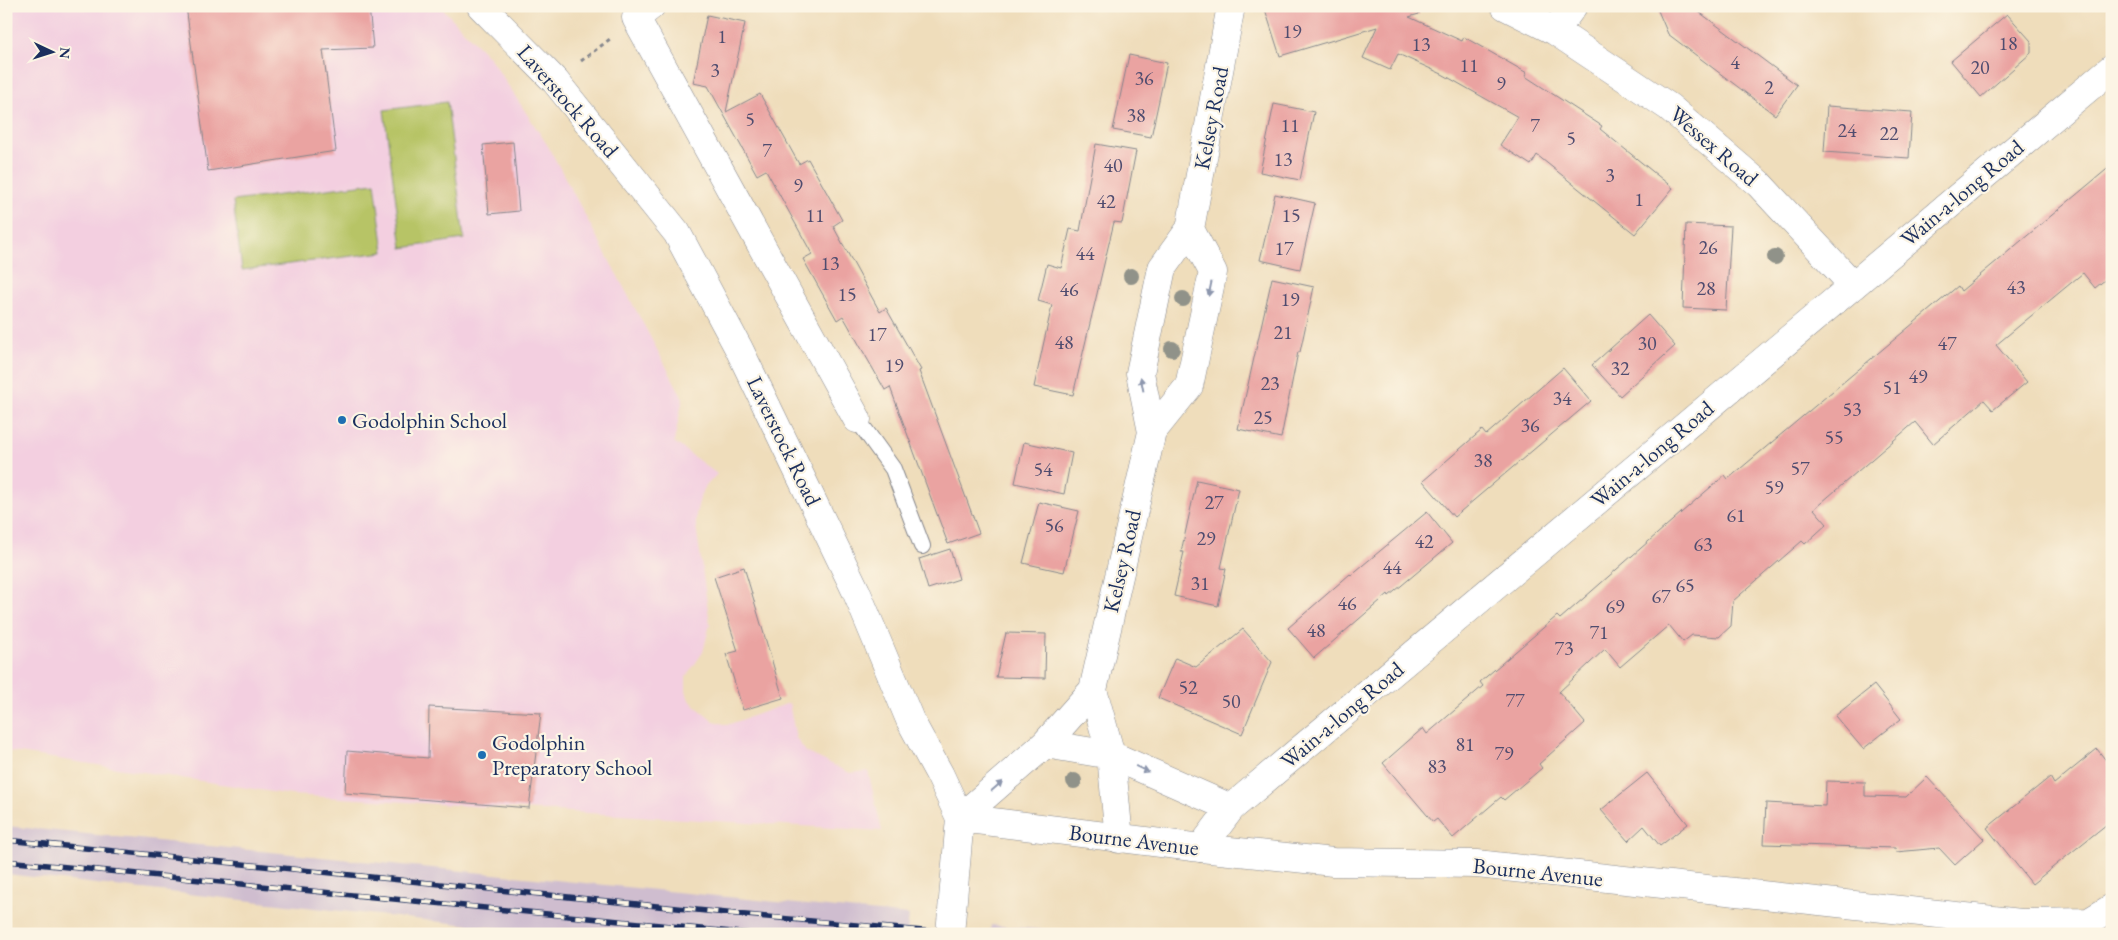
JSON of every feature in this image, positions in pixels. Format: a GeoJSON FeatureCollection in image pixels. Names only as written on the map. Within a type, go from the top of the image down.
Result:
{"type":"FeatureCollection","features":[{"type":"Feature","properties":{"kind":"street","name":"Laverstock Road"},"geometry":{"type":"LineString","coordinates":[[481,6],[556,80],[677,233],[777,425],[856,591],[910,720],[940,774],[960,818],[950,934]]}},
{"type":"Feature","properties":{"kind":"street","name":"Kelsey Road"},"geometry":{"type":"LineString","coordinates":[[1119,839],[1111,755],[1093,690],[1152,432],[1140,373],[1162,268],[1190,229],[1231,6]]}},
{"type":"Feature","properties":{"kind":"street","name":"Wessex Road"},"geometry":{"type":"LineString","coordinates":[[1505,6],[1555,30],[1669,107],[1759,184],[1853,285]]}},
{"type":"Feature","properties":{"kind":"street"},"geometry":{"type":"LineString","coordinates":[[1555,30],[1573,6]]}},
{"type":"Feature","properties":{"kind":"street"},"geometry":{"type":"LineString","coordinates":[[644,12],[857,419]]}},
{"type":"Feature","properties":{"kind":"street","name":"Wain-a-long Road"},"geometry":{"type":"LineString","coordinates":[[1201,848],[1231,808],[2112,68]]}},
{"type":"Feature","properties":{"kind":"street","name":"Kelsey Road"},"geometry":{"type":"LineString","coordinates":[[1152,432],[1189,386],[1213,272],[1190,229]]}},
{"type":"Feature","properties":{"kind":"street","name":"Kelsey Road"},"geometry":{"type":"LineString","coordinates":[[960,818],[1045,744],[1093,690]]}},
{"type":"Feature","properties":{"kind":"street"},"geometry":{"type":"LineString","coordinates":[[1045,744],[1111,755],[1231,808]]}},
{"type":"Feature","properties":{"kind":"street","name":"Bourne Avenue"},"geometry":{"type":"LineString","coordinates":[[960,818],[1119,839],[1332,862],[1477,864],[2021,923],[2089,922],[2112,908]]}},
{"type":"Feature","properties":{"kind":"lane"},"geometry":{"type":"LineString","coordinates":[[857,419],[893,470],[922,546]]}},
{"type":"Feature","properties":{"kind":"path"},"geometry":{"type":"LineString","coordinates":[[556,80],[644,12]]}},
{"type":"Feature","properties":{"kind":"shaded area","name":"Godolphin School"},"geometry":{"type":"Polygon","coordinates":[[[6,6],[440,6],[490,58],[548,146],[683,398],[674,442],[717,474],[701,494],[696,514],[710,624],[703,652],[686,677],[688,698],[714,721],[727,725],[789,703],[796,738],[806,752],[850,773],[868,771],[882,831],[292,795],[6,751],[6,6]]]}},
{"type":"Feature","properties":{"kind":"shaded area"},"geometry":{"type":"Polygon","coordinates":[[[6,826],[909,915],[907,934],[552,934],[6,874],[6,826]]]}},
{"type":"Feature","properties":{"kind":"shaded area"},"geometry":{"type":"Polygon","coordinates":[[[991,925],[1092,934],[990,934],[991,925]]]}},
{"type":"Feature","properties":{"kind":"green space"},"geometry":{"type":"Polygon","coordinates":[[[447,102],[464,239],[402,248],[384,110],[447,102]]]}},
{"type":"Feature","properties":{"kind":"green space"},"geometry":{"type":"Polygon","coordinates":[[[375,183],[384,252],[242,270],[233,201],[375,183]]]}},
{"type":"Feature","properties":{"kind":"building"},"geometry":{"type":"Polygon","coordinates":[[[186,6],[369,6],[373,48],[323,50],[336,151],[208,171],[186,6]]]}},
{"type":"Feature","properties":{"kind":"building"},"geometry":{"type":"Polygon","coordinates":[[[1264,6],[1418,6],[1419,14],[1409,17],[1462,41],[1464,37],[1527,73],[1525,76],[1602,126],[1600,129],[1673,188],[1635,234],[1537,155],[1531,165],[1500,145],[1518,117],[1442,74],[1398,54],[1390,70],[1363,58],[1377,27],[1280,56],[1264,6]]]}},
{"type":"Feature","properties":{"kind":"building"},"geometry":{"type":"Polygon","coordinates":[[[1656,6],[1691,6],[1797,85],[1775,115],[1668,34],[1656,6]]]}},
{"type":"Feature","properties":{"kind":"building"},"geometry":{"type":"Polygon","coordinates":[[[2007,14],[2031,41],[2031,53],[1981,97],[1951,61],[2007,14]]]}},
{"type":"Feature","properties":{"kind":"building"},"geometry":{"type":"Polygon","coordinates":[[[707,15],[745,23],[726,112],[760,94],[799,164],[808,159],[842,220],[833,226],[880,312],[886,308],[921,370],[919,371],[979,533],[948,544],[890,387],[885,390],[843,316],[837,320],[803,259],[812,254],[766,170],[757,175],[708,86],[693,83],[707,15]]]}},
{"type":"Feature","properties":{"kind":"building"},"geometry":{"type":"Polygon","coordinates":[[[1129,55],[1167,63],[1151,137],[1113,130],[1129,55]]]}},
{"type":"Feature","properties":{"kind":"building"},"geometry":{"type":"Polygon","coordinates":[[[1274,104],[1314,112],[1300,180],[1260,172],[1274,104]]]}},
{"type":"Feature","properties":{"kind":"building"},"geometry":{"type":"Polygon","coordinates":[[[1827,106],[1912,112],[1909,158],[1824,152],[1827,106]]]}},
{"type":"Feature","properties":{"kind":"building"},"geometry":{"type":"Polygon","coordinates":[[[513,142],[519,211],[489,214],[483,145],[513,142]]]}},
{"type":"Feature","properties":{"kind":"building"},"geometry":{"type":"Polygon","coordinates":[[[1096,144],[1136,151],[1122,223],[1114,222],[1073,395],[1034,387],[1052,305],[1038,301],[1047,264],[1061,268],[1070,229],[1080,231],[1096,144]]]}},
{"type":"Feature","properties":{"kind":"building"},"geometry":{"type":"Polygon","coordinates":[[[2112,165],[2112,274],[2095,288],[2083,273],[1996,345],[2027,382],[1993,410],[1984,400],[1933,444],[1915,422],[1814,509],[1827,524],[1805,544],[1802,541],[1733,601],[1731,626],[1719,637],[1692,635],[1683,642],[1669,625],[1620,667],[1605,649],[1559,692],[1585,723],[1539,764],[1542,768],[1504,800],[1501,797],[1453,838],[1437,819],[1433,822],[1383,763],[1423,728],[1427,734],[1483,686],[1480,682],[1557,616],[1560,619],[1725,475],[1728,479],[1958,286],[1961,291],[2112,165]]]}},
{"type":"Feature","properties":{"kind":"building"},"geometry":{"type":"Polygon","coordinates":[[[1275,194],[1315,203],[1300,269],[1260,260],[1275,194]]]}},
{"type":"Feature","properties":{"kind":"building"},"geometry":{"type":"Polygon","coordinates":[[[1686,224],[1731,226],[1726,310],[1683,308],[1686,224]]]}},
{"type":"Feature","properties":{"kind":"building"},"geometry":{"type":"Polygon","coordinates":[[[1272,278],[1314,287],[1300,352],[1298,352],[1281,438],[1238,429],[1272,278]]]}},
{"type":"Feature","properties":{"kind":"building"},"geometry":{"type":"Polygon","coordinates":[[[1648,315],[1675,346],[1620,396],[1592,365],[1648,315]]]}},
{"type":"Feature","properties":{"kind":"building"},"geometry":{"type":"Polygon","coordinates":[[[1563,368],[1591,401],[1454,517],[1423,481],[1482,430],[1486,435],[1563,368]]]}},
{"type":"Feature","properties":{"kind":"building"},"geometry":{"type":"Polygon","coordinates":[[[1024,442],[1072,453],[1064,494],[1015,483],[1024,442]]]}},
{"type":"Feature","properties":{"kind":"building"},"geometry":{"type":"Polygon","coordinates":[[[1197,480],[1239,489],[1221,568],[1226,569],[1218,606],[1174,596],[1184,552],[1181,552],[1197,480]]]}},
{"type":"Feature","properties":{"kind":"building"},"geometry":{"type":"Polygon","coordinates":[[[1039,502],[1079,511],[1064,572],[1023,563],[1039,502]]]}},
{"type":"Feature","properties":{"kind":"building"},"geometry":{"type":"Polygon","coordinates":[[[1427,512],[1452,543],[1389,596],[1388,594],[1314,658],[1288,628],[1350,574],[1427,512]]]}},
{"type":"Feature","properties":{"kind":"building"},"geometry":{"type":"Polygon","coordinates":[[[950,549],[959,579],[928,589],[919,559],[950,549]]]}},
{"type":"Feature","properties":{"kind":"building"},"geometry":{"type":"Polygon","coordinates":[[[744,567],[783,698],[743,710],[726,654],[738,651],[714,577],[744,567]]]}},
{"type":"Feature","properties":{"kind":"building"},"geometry":{"type":"Polygon","coordinates":[[[1243,629],[1272,662],[1242,734],[1158,698],[1175,658],[1196,667],[1243,629]]]}},
{"type":"Feature","properties":{"kind":"building"},"geometry":{"type":"Polygon","coordinates":[[[1006,633],[1046,634],[1045,678],[996,677],[1006,633]]]}},
{"type":"Feature","properties":{"kind":"building"},"geometry":{"type":"Polygon","coordinates":[[[1874,685],[1901,719],[1863,749],[1835,716],[1874,685]]]}},
{"type":"Feature","properties":{"kind":"building","name":"Godolphin Preparatory School"},"geometry":{"type":"Polygon","coordinates":[[[429,707],[541,713],[529,808],[345,793],[347,751],[428,758],[429,707]]]}},
{"type":"Feature","properties":{"kind":"building"},"geometry":{"type":"Polygon","coordinates":[[[2097,749],[2112,768],[2112,820],[2032,884],[1987,828],[2050,777],[2054,784],[2097,749]]]}},
{"type":"Feature","properties":{"kind":"building"},"geometry":{"type":"Polygon","coordinates":[[[1647,773],[1688,824],[1660,846],[1644,826],[1628,841],[1601,810],[1647,773]]]}},
{"type":"Feature","properties":{"kind":"building"},"geometry":{"type":"Polygon","coordinates":[[[1927,777],[1984,839],[1955,865],[1939,848],[1896,852],[1895,848],[1764,844],[1766,803],[1825,806],[1826,781],[1865,782],[1865,796],[1906,797],[1927,777]]]}},
{"type":"Feature","properties":{"kind":"railway"},"geometry":{"type":"LineString","coordinates":[[6,840],[746,915],[957,934]]}},
{"type":"Feature","properties":{"kind":"railway"},"geometry":{"type":"LineString","coordinates":[[6,861],[752,934]]}},
{"type":"Feature","properties":{"kind":"place","name":"Godolphin School"},"geometry":{"type":"Point","coordinates":[342,420]}},
{"type":"Feature","properties":{"kind":"place","name":"Godolphin Preparatory School"},"geometry":{"type":"Point","coordinates":[482,755]}}]}
